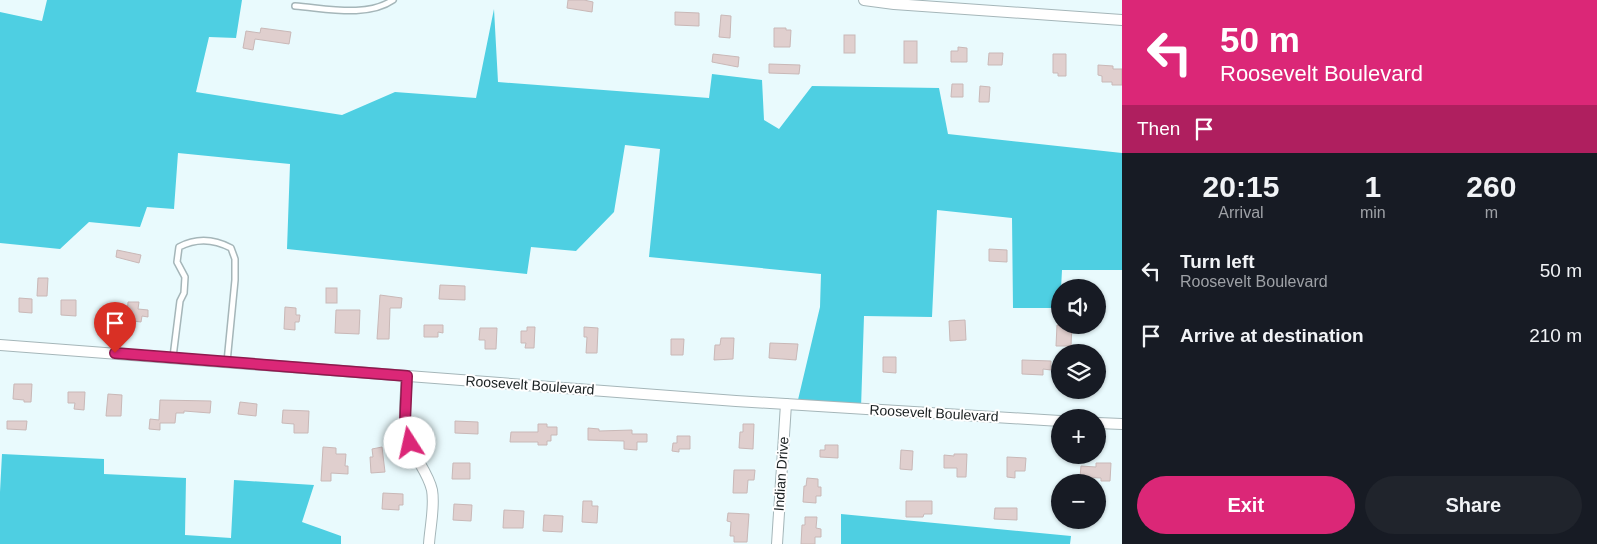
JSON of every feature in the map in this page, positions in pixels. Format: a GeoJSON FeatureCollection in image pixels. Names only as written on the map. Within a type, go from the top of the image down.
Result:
{"type":"FeatureCollection","features":[{"type":"Feature","properties":{"kind":"street"},"geometry":{"type":"LineString","coordinates":[[864,0],[894,4],[1122,20]]}},
{"type":"Feature","properties":{"kind":"street","name":"Roosevelt Boulevard"},"geometry":{"type":"LineString","coordinates":[[0,345],[786,404],[1051,420]]}},
{"type":"Feature","properties":{"kind":"street"},"geometry":{"type":"LineString","coordinates":[[407,376],[405,422],[407,432],[410,443],[432,490],[429,544]]}},
{"type":"Feature","properties":{"kind":"street","name":"Indian Drive"},"geometry":{"type":"LineString","coordinates":[[777,544],[786,404]]}},
{"type":"Feature","properties":{"kind":"street"},"geometry":{"type":"LineString","coordinates":[[1106,423],[1122,424]]}},
{"type":"Feature","properties":{"kind":"lane"},"geometry":{"type":"LineString","coordinates":[[295,6],[366,11],[386,5],[393,0]]}},
{"type":"Feature","properties":{"kind":"lane"},"geometry":{"type":"LineString","coordinates":[[173,357],[185,277],[177,262],[179,247],[198,241],[218,241],[231,248],[235,258],[235,280],[227,362]]}},
{"type":"Feature","properties":{"kind":"shaded area"},"geometry":{"type":"Polygon","coordinates":[[[47,0],[242,0],[236,38],[209,37],[196,92],[342,115],[395,92],[476,98],[494,9],[498,82],[709,98],[712,74],[762,80],[764,120],[779,129],[812,86],[939,88],[948,134],[1122,153],[1122,270],[1062,270],[1062,279],[1051,279],[1051,308],[1013,308],[1012,218],[937,210],[932,317],[864,316],[861,408],[797,404],[820,307],[821,274],[649,257],[660,149],[625,145],[614,212],[576,251],[531,247],[527,274],[287,249],[290,164],[178,153],[174,209],[147,207],[140,227],[89,222],[60,249],[0,243],[0,12],[42,21],[47,0]]]}},
{"type":"Feature","properties":{"kind":"shaded area"},"geometry":{"type":"Polygon","coordinates":[[[2,454],[104,459],[104,474],[186,478],[185,535],[231,538],[234,480],[314,485],[302,522],[341,536],[341,544],[0,544],[2,454]]]}},
{"type":"Feature","properties":{"kind":"shaded area"},"geometry":{"type":"Polygon","coordinates":[[[841,514],[1071,536],[1070,544],[841,544],[841,514]]]}},
{"type":"Feature","properties":{"kind":"building"},"geometry":{"type":"Polygon","coordinates":[[[568,0],[593,2],[592,12],[567,8],[568,0]]]}},
{"type":"Feature","properties":{"kind":"building"},"geometry":{"type":"Polygon","coordinates":[[[675,12],[699,13],[699,26],[675,25],[675,12]]]}},
{"type":"Feature","properties":{"kind":"building"},"geometry":{"type":"Polygon","coordinates":[[[721,15],[731,16],[730,38],[719,37],[721,15]]]}},
{"type":"Feature","properties":{"kind":"building"},"geometry":{"type":"Polygon","coordinates":[[[261,28],[291,32],[289,44],[255,39],[253,50],[243,48],[246,31],[260,33],[261,28]]]}},
{"type":"Feature","properties":{"kind":"building"},"geometry":{"type":"Polygon","coordinates":[[[774,28],[791,30],[790,47],[774,47],[774,28]]]}},
{"type":"Feature","properties":{"kind":"building"},"geometry":{"type":"Polygon","coordinates":[[[844,35],[855,35],[855,53],[844,53],[844,35]]]}},
{"type":"Feature","properties":{"kind":"building"},"geometry":{"type":"Polygon","coordinates":[[[904,41],[917,41],[917,63],[904,63],[904,41]]]}},
{"type":"Feature","properties":{"kind":"building"},"geometry":{"type":"Polygon","coordinates":[[[958,47],[967,48],[967,62],[951,62],[951,51],[958,51],[958,47]]]}},
{"type":"Feature","properties":{"kind":"building"},"geometry":{"type":"Polygon","coordinates":[[[989,53],[1003,53],[1002,65],[988,65],[989,53]]]}},
{"type":"Feature","properties":{"kind":"building"},"geometry":{"type":"Polygon","coordinates":[[[713,54],[739,57],[738,67],[712,62],[713,54]]]}},
{"type":"Feature","properties":{"kind":"building"},"geometry":{"type":"Polygon","coordinates":[[[1053,54],[1066,54],[1066,76],[1058,76],[1058,73],[1053,73],[1053,54]]]}},
{"type":"Feature","properties":{"kind":"building"},"geometry":{"type":"Polygon","coordinates":[[[769,64],[800,65],[799,74],[769,73],[769,64]]]}},
{"type":"Feature","properties":{"kind":"building"},"geometry":{"type":"Polygon","coordinates":[[[1098,65],[1122,69],[1122,85],[1102,82],[1102,76],[1098,75],[1098,65]]]}},
{"type":"Feature","properties":{"kind":"building"},"geometry":{"type":"Polygon","coordinates":[[[952,84],[963,84],[963,97],[951,97],[952,84]]]}},
{"type":"Feature","properties":{"kind":"building"},"geometry":{"type":"Polygon","coordinates":[[[980,86],[990,87],[989,102],[979,102],[980,86]]]}},
{"type":"Feature","properties":{"kind":"building"},"geometry":{"type":"Polygon","coordinates":[[[989,249],[1007,250],[1007,262],[989,261],[989,249]]]}},
{"type":"Feature","properties":{"kind":"building"},"geometry":{"type":"Polygon","coordinates":[[[117,250],[141,255],[139,263],[116,257],[117,250]]]}},
{"type":"Feature","properties":{"kind":"building"},"geometry":{"type":"Polygon","coordinates":[[[38,278],[48,278],[47,296],[37,296],[38,278]]]}},
{"type":"Feature","properties":{"kind":"building"},"geometry":{"type":"Polygon","coordinates":[[[440,285],[465,286],[465,300],[439,299],[440,285]]]}},
{"type":"Feature","properties":{"kind":"building"},"geometry":{"type":"Polygon","coordinates":[[[326,288],[337,288],[337,303],[326,303],[326,288]]]}},
{"type":"Feature","properties":{"kind":"building"},"geometry":{"type":"Polygon","coordinates":[[[380,295],[402,298],[401,308],[390,308],[389,339],[377,339],[380,295]]]}},
{"type":"Feature","properties":{"kind":"building"},"geometry":{"type":"Polygon","coordinates":[[[19,298],[32,299],[32,313],[19,312],[19,298]]]}},
{"type":"Feature","properties":{"kind":"building"},"geometry":{"type":"Polygon","coordinates":[[[61,300],[76,300],[76,316],[61,315],[61,300]]]}},
{"type":"Feature","properties":{"kind":"building"},"geometry":{"type":"Polygon","coordinates":[[[128,302],[139,302],[138,309],[148,310],[148,317],[142,316],[141,322],[133,321],[134,316],[127,315],[128,302]]]}},
{"type":"Feature","properties":{"kind":"building"},"geometry":{"type":"Polygon","coordinates":[[[285,307],[296,308],[296,315],[300,315],[299,322],[295,322],[295,330],[284,329],[285,307]]]}},
{"type":"Feature","properties":{"kind":"building"},"geometry":{"type":"Polygon","coordinates":[[[336,310],[360,310],[359,334],[335,333],[336,310]]]}},
{"type":"Feature","properties":{"kind":"building"},"geometry":{"type":"Polygon","coordinates":[[[965,320],[966,340],[950,341],[949,321],[965,320]]]}},
{"type":"Feature","properties":{"kind":"building"},"geometry":{"type":"Polygon","coordinates":[[[424,325],[443,325],[443,333],[438,332],[438,337],[424,337],[424,325]]]}},
{"type":"Feature","properties":{"kind":"building"},"geometry":{"type":"Polygon","coordinates":[[[527,327],[535,327],[534,348],[525,348],[526,343],[521,343],[521,331],[527,331],[527,327]]]}},
{"type":"Feature","properties":{"kind":"building"},"geometry":{"type":"Polygon","coordinates":[[[584,327],[598,328],[597,353],[586,353],[587,337],[584,337],[584,327]]]}},
{"type":"Feature","properties":{"kind":"building"},"geometry":{"type":"Polygon","coordinates":[[[480,328],[497,328],[496,349],[485,349],[485,340],[479,340],[480,328]]]}},
{"type":"Feature","properties":{"kind":"building"},"geometry":{"type":"Polygon","coordinates":[[[1057,334],[1072,334],[1071,344],[1056,344],[1057,334]]]}},
{"type":"Feature","properties":{"kind":"building"},"geometry":{"type":"Polygon","coordinates":[[[721,338],[734,338],[733,359],[714,360],[715,345],[720,345],[721,338]]]}},
{"type":"Feature","properties":{"kind":"building"},"geometry":{"type":"Polygon","coordinates":[[[671,339],[684,339],[683,355],[671,355],[671,339]]]}},
{"type":"Feature","properties":{"kind":"building"},"geometry":{"type":"Polygon","coordinates":[[[770,343],[798,344],[796,360],[769,358],[770,343]]]}},
{"type":"Feature","properties":{"kind":"building"},"geometry":{"type":"Polygon","coordinates":[[[883,357],[896,357],[896,373],[883,372],[883,357]]]}},
{"type":"Feature","properties":{"kind":"building"},"geometry":{"type":"Polygon","coordinates":[[[1022,360],[1051,361],[1051,370],[1043,369],[1043,375],[1022,374],[1022,360]]]}},
{"type":"Feature","properties":{"kind":"building"},"geometry":{"type":"Polygon","coordinates":[[[14,384],[32,384],[31,402],[13,399],[14,384]]]}},
{"type":"Feature","properties":{"kind":"building"},"geometry":{"type":"Polygon","coordinates":[[[68,392],[85,392],[84,410],[74,409],[75,403],[68,403],[68,392]]]}},
{"type":"Feature","properties":{"kind":"building"},"geometry":{"type":"Polygon","coordinates":[[[108,394],[122,395],[121,416],[106,416],[108,394]]]}},
{"type":"Feature","properties":{"kind":"building"},"geometry":{"type":"Polygon","coordinates":[[[160,400],[211,401],[210,413],[184,411],[184,413],[176,413],[175,423],[160,423],[160,430],[149,429],[150,419],[159,420],[160,400]]]}},
{"type":"Feature","properties":{"kind":"building"},"geometry":{"type":"Polygon","coordinates":[[[240,402],[257,404],[256,416],[238,414],[240,402]]]}},
{"type":"Feature","properties":{"kind":"building"},"geometry":{"type":"Polygon","coordinates":[[[283,410],[309,411],[308,433],[294,433],[294,424],[282,423],[283,410]]]}},
{"type":"Feature","properties":{"kind":"building"},"geometry":{"type":"Polygon","coordinates":[[[7,421],[27,421],[26,430],[7,429],[7,421]]]}},
{"type":"Feature","properties":{"kind":"building"},"geometry":{"type":"Polygon","coordinates":[[[455,421],[478,422],[478,434],[455,433],[455,421]]]}},
{"type":"Feature","properties":{"kind":"building"},"geometry":{"type":"Polygon","coordinates":[[[538,424],[547,424],[547,427],[557,427],[557,435],[551,435],[551,441],[547,441],[547,445],[538,445],[538,442],[510,442],[511,432],[538,432],[538,424]]]}},
{"type":"Feature","properties":{"kind":"building"},"geometry":{"type":"Polygon","coordinates":[[[743,424],[754,424],[753,449],[739,448],[740,432],[743,432],[743,424]]]}},
{"type":"Feature","properties":{"kind":"building"},"geometry":{"type":"Polygon","coordinates":[[[588,428],[599,429],[599,431],[632,430],[632,434],[647,434],[647,442],[637,442],[637,450],[624,449],[624,441],[588,440],[588,428]]]}},
{"type":"Feature","properties":{"kind":"building"},"geometry":{"type":"Polygon","coordinates":[[[677,436],[690,436],[690,449],[679,449],[679,452],[672,451],[673,443],[677,443],[677,436]]]}},
{"type":"Feature","properties":{"kind":"building"},"geometry":{"type":"Polygon","coordinates":[[[825,445],[838,445],[838,458],[820,457],[820,450],[825,450],[825,445]]]}},
{"type":"Feature","properties":{"kind":"building"},"geometry":{"type":"Polygon","coordinates":[[[323,447],[336,448],[336,454],[346,454],[345,466],[348,466],[348,474],[331,473],[331,481],[321,481],[323,447]]]}},
{"type":"Feature","properties":{"kind":"building"},"geometry":{"type":"Polygon","coordinates":[[[382,447],[385,472],[371,473],[370,457],[373,457],[372,449],[382,447]]]}},
{"type":"Feature","properties":{"kind":"building"},"geometry":{"type":"Polygon","coordinates":[[[901,450],[913,451],[912,470],[900,469],[901,450]]]}},
{"type":"Feature","properties":{"kind":"building"},"geometry":{"type":"Polygon","coordinates":[[[954,454],[967,454],[966,477],[957,477],[957,468],[944,468],[944,455],[954,456],[954,454]]]}},
{"type":"Feature","properties":{"kind":"building"},"geometry":{"type":"Polygon","coordinates":[[[1007,457],[1026,458],[1025,471],[1015,471],[1015,478],[1007,477],[1007,457]]]}},
{"type":"Feature","properties":{"kind":"building"},"geometry":{"type":"Polygon","coordinates":[[[453,463],[470,463],[470,479],[452,479],[453,463]]]}},
{"type":"Feature","properties":{"kind":"building"},"geometry":{"type":"Polygon","coordinates":[[[1111,463],[1110,481],[1106,481],[1106,474],[1080,474],[1081,466],[1096,467],[1096,464],[1111,463]]]}},
{"type":"Feature","properties":{"kind":"building"},"geometry":{"type":"Polygon","coordinates":[[[734,470],[755,470],[754,480],[748,480],[747,493],[733,493],[734,470]]]}},
{"type":"Feature","properties":{"kind":"building"},"geometry":{"type":"Polygon","coordinates":[[[807,478],[818,479],[818,487],[821,487],[821,496],[816,496],[816,503],[803,502],[804,486],[806,486],[807,478]]]}},
{"type":"Feature","properties":{"kind":"building"},"geometry":{"type":"Polygon","coordinates":[[[383,493],[403,494],[403,505],[399,505],[399,510],[382,509],[383,493]]]}},
{"type":"Feature","properties":{"kind":"building"},"geometry":{"type":"Polygon","coordinates":[[[583,501],[592,501],[592,506],[598,506],[597,523],[582,522],[583,501]]]}},
{"type":"Feature","properties":{"kind":"building"},"geometry":{"type":"Polygon","coordinates":[[[906,501],[932,501],[932,514],[924,514],[923,517],[906,517],[906,501]]]}},
{"type":"Feature","properties":{"kind":"building"},"geometry":{"type":"Polygon","coordinates":[[[454,504],[472,505],[471,521],[453,520],[454,504]]]}},
{"type":"Feature","properties":{"kind":"building"},"geometry":{"type":"Polygon","coordinates":[[[995,508],[1017,508],[1017,520],[994,519],[995,508]]]}},
{"type":"Feature","properties":{"kind":"building"},"geometry":{"type":"Polygon","coordinates":[[[504,510],[524,511],[523,528],[503,528],[504,510]]]}},
{"type":"Feature","properties":{"kind":"building"},"geometry":{"type":"Polygon","coordinates":[[[728,513],[749,514],[747,542],[734,542],[734,536],[730,536],[731,522],[727,521],[728,513]]]}},
{"type":"Feature","properties":{"kind":"building"},"geometry":{"type":"Polygon","coordinates":[[[544,515],[563,516],[562,532],[543,531],[544,515]]]}},
{"type":"Feature","properties":{"kind":"building"},"geometry":{"type":"Polygon","coordinates":[[[805,517],[817,517],[816,528],[821,529],[821,537],[815,537],[815,544],[801,544],[802,525],[805,525],[805,517]]]}},
{"type":"Feature","properties":{"kind":"route"},"geometry":{"type":"LineString","coordinates":[[115,353],[407,376],[405,422],[410,443]]}}]}
